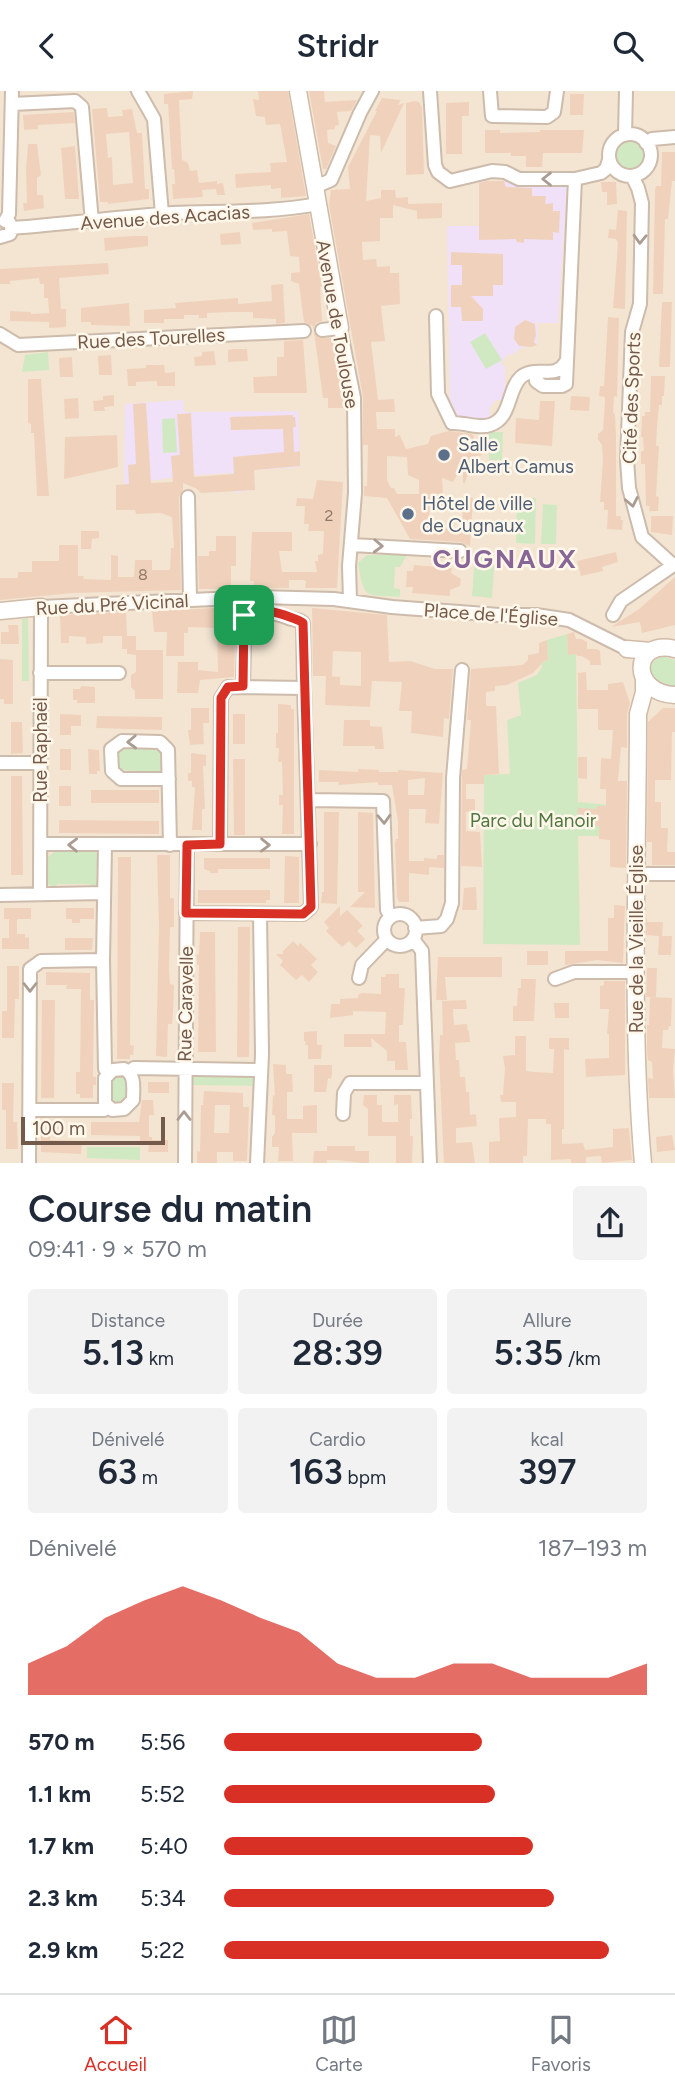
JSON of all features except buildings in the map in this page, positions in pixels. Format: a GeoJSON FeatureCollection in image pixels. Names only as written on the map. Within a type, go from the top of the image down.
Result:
{"type":"FeatureCollection","features":[{"type":"Feature","properties":{"kind":"street"},"geometry":{"type":"LineString","coordinates":[[138,91],[154,118],[162,214]]}},
{"type":"Feature","properties":{"kind":"street","name":"Avenue de Toulouse"},"geometry":{"type":"LineString","coordinates":[[298,91],[354,398],[355,493],[349,600]]}},
{"type":"Feature","properties":{"kind":"street"},"geometry":{"type":"LineString","coordinates":[[315,187],[329,182],[359,113],[372,91]]}},
{"type":"Feature","properties":{"kind":"street"},"geometry":{"type":"LineString","coordinates":[[430,91],[435,165],[438,172],[450,181],[482,172],[505,171],[519,179],[575,179],[601,173],[606,169],[613,142],[625,135],[637,136],[646,143],[650,151],[647,167],[632,176],[615,171],[609,160]]}},
{"type":"Feature","properties":{"kind":"street"},"geometry":{"type":"LineString","coordinates":[[490,91],[492,116],[547,117],[554,113],[557,91]]}},
{"type":"Feature","properties":{"kind":"street"},"geometry":{"type":"LineString","coordinates":[[625,135],[626,91]]}},
{"type":"Feature","properties":{"kind":"street"},"geometry":{"type":"LineString","coordinates":[[0,237],[9,236],[6,223],[9,213],[12,98],[75,101],[82,107],[92,222]]}},
{"type":"Feature","properties":{"kind":"street"},"geometry":{"type":"LineString","coordinates":[[646,143],[652,139],[675,137]]}},
{"type":"Feature","properties":{"kind":"street","name":"Cité des Sports"},"geometry":{"type":"LineString","coordinates":[[632,176],[642,203],[640,304],[632,332],[628,405],[629,488],[642,537],[673,564]]}},
{"type":"Feature","properties":{"kind":"street"},"geometry":{"type":"LineString","coordinates":[[436,316],[440,401],[452,423],[487,426],[498,420],[506,409],[520,377],[527,373],[555,372],[563,368],[575,179]]}},
{"type":"Feature","properties":{"kind":"street","name":"Avenue des Acacias"},"geometry":{"type":"LineString","coordinates":[[6,223],[92,222],[234,210],[258,212],[318,204]]}},
{"type":"Feature","properties":{"kind":"street"},"geometry":{"type":"LineString","coordinates":[[322,330],[340,328]]}},
{"type":"Feature","properties":{"kind":"street","name":"Rue des Tourelles"},"geometry":{"type":"LineString","coordinates":[[0,334],[18,345],[304,331]]}},
{"type":"Feature","properties":{"kind":"street"},"geometry":{"type":"LineString","coordinates":[[188,497],[190,600]]}},
{"type":"Feature","properties":{"kind":"street"},"geometry":{"type":"LineString","coordinates":[[352,545],[460,551]]}},
{"type":"Feature","properties":{"kind":"street"},"geometry":{"type":"LineString","coordinates":[[613,615],[621,601],[673,564]]}},
{"type":"Feature","properties":{"kind":"street"},"geometry":{"type":"LineString","coordinates":[[243,686],[246,598]]}},
{"type":"Feature","properties":{"kind":"street","name":"Rue du Pré Vicinal"},"geometry":{"type":"LineString","coordinates":[[0,611],[246,598],[349,600]]}},
{"type":"Feature","properties":{"kind":"street","name":"Place de l'Église"},"geometry":{"type":"LineString","coordinates":[[349,600],[391,607],[536,615],[569,620],[627,649],[674,648]]}},
{"type":"Feature","properties":{"kind":"street","name":"Rue Raphaël"},"geometry":{"type":"LineString","coordinates":[[40,894],[41,607]]}},
{"type":"Feature","properties":{"kind":"street"},"geometry":{"type":"LineString","coordinates":[[186,913],[303,914],[311,907],[303,623],[299,619],[287,618],[273,612],[244,615]]}},
{"type":"Feature","properties":{"kind":"street","name":"Place de l'Église"},"geometry":{"type":"LineString","coordinates":[[627,649],[643,675],[669,695]]}},
{"type":"Feature","properties":{"kind":"street","name":"Rue de la Vieille Église"},"geometry":{"type":"LineString","coordinates":[[643,1163],[636,1064],[638,714],[644,692],[644,659],[651,650]]}},
{"type":"Feature","properties":{"kind":"street"},"geometry":{"type":"LineString","coordinates":[[430,1163],[422,951],[414,934],[411,919],[406,916],[401,914],[391,917],[384,930],[391,943],[403,945],[414,934],[441,926],[447,919],[452,903],[453,778],[462,670]]}},
{"type":"Feature","properties":{"kind":"street"},"geometry":{"type":"LineString","coordinates":[[40,673],[119,673]]}},
{"type":"Feature","properties":{"kind":"street"},"geometry":{"type":"LineString","coordinates":[[220,844],[221,698],[228,687],[304,688]]}},
{"type":"Feature","properties":{"kind":"street"},"geometry":{"type":"LineString","coordinates":[[638,714],[669,695]]}},
{"type":"Feature","properties":{"kind":"street"},"geometry":{"type":"LineString","coordinates":[[169,779],[121,779],[112,771],[111,749],[122,741],[160,742],[168,750],[169,779],[170,845]]}},
{"type":"Feature","properties":{"kind":"street"},"geometry":{"type":"LineString","coordinates":[[0,763],[40,763]]}},
{"type":"Feature","properties":{"kind":"street"},"geometry":{"type":"LineString","coordinates":[[308,800],[383,801],[387,910],[391,917]]}},
{"type":"Feature","properties":{"kind":"street"},"geometry":{"type":"LineString","coordinates":[[41,844],[310,844]]}},
{"type":"Feature","properties":{"kind":"street"},"geometry":{"type":"LineString","coordinates":[[105,845],[103,960],[105,1069],[109,1073]]}},
{"type":"Feature","properties":{"kind":"street","name":"Rue Caravelle"},"geometry":{"type":"LineString","coordinates":[[184,1163],[187,845]]}},
{"type":"Feature","properties":{"kind":"street"},"geometry":{"type":"LineString","coordinates":[[637,874],[675,874]]}},
{"type":"Feature","properties":{"kind":"street"},"geometry":{"type":"LineString","coordinates":[[0,895],[104,893]]}},
{"type":"Feature","properties":{"kind":"street"},"geometry":{"type":"LineString","coordinates":[[257,1163],[259,1070],[262,1054],[260,914]]}},
{"type":"Feature","properties":{"kind":"street"},"geometry":{"type":"LineString","coordinates":[[359,978],[362,965],[387,939]]}},
{"type":"Feature","properties":{"kind":"street"},"geometry":{"type":"LineString","coordinates":[[29,1163],[30,969],[41,961],[103,960]]}},
{"type":"Feature","properties":{"kind":"street"},"geometry":{"type":"LineString","coordinates":[[555,979],[574,972],[636,972]]}},
{"type":"Feature","properties":{"kind":"street"},"geometry":{"type":"LineString","coordinates":[[129,1072],[132,1076],[133,1100],[124,1109],[112,1110],[105,1103],[106,1078],[113,1070],[259,1070]]}},
{"type":"Feature","properties":{"kind":"street"},"geometry":{"type":"LineString","coordinates":[[342,1114],[344,1093],[350,1083],[426,1083]]}},
{"type":"Feature","properties":{"kind":"street"},"geometry":{"type":"LineString","coordinates":[[30,1110],[104,1110],[108,1107]]}},
{"type":"Feature","properties":{"kind":"shaded area"},"geometry":{"type":"Polygon","coordinates":[[[0,91],[675,91],[675,1163],[0,1163],[0,91]]]}},
{"type":"Feature","properties":{"kind":"shaded area"},"geometry":{"type":"Polygon","coordinates":[[[479,181],[567,184],[558,323],[534,323],[538,324],[537,345],[521,348],[512,355],[508,354],[501,363],[505,367],[505,400],[496,400],[489,408],[490,416],[484,420],[461,419],[450,407],[447,228],[479,226],[479,181]]]}},
{"type":"Feature","properties":{"kind":"shaded area"},"geometry":{"type":"Polygon","coordinates":[[[183,400],[184,412],[298,411],[300,467],[253,470],[253,490],[234,493],[233,473],[182,476],[124,485],[125,404],[183,400]]]}},
{"type":"Feature","properties":{"kind":"green space"},"geometry":{"type":"Polygon","coordinates":[[[635,139],[644,149],[644,160],[637,170],[623,172],[613,160],[614,152],[626,140],[635,139]]]}},
{"type":"Feature","properties":{"kind":"green space"},"geometry":{"type":"Polygon","coordinates":[[[485,333],[502,360],[486,369],[470,342],[485,333]]]}},
{"type":"Feature","properties":{"kind":"green space"},"geometry":{"type":"Polygon","coordinates":[[[48,352],[49,370],[22,372],[25,355],[48,352]]]}},
{"type":"Feature","properties":{"kind":"green space"},"geometry":{"type":"Polygon","coordinates":[[[175,418],[177,452],[163,453],[162,419],[175,418]]]}},
{"type":"Feature","properties":{"kind":"green space"},"geometry":{"type":"Polygon","coordinates":[[[489,432],[503,432],[502,460],[489,460],[489,432]]]}},
{"type":"Feature","properties":{"kind":"green space"},"geometry":{"type":"Polygon","coordinates":[[[517,498],[536,498],[535,544],[516,543],[517,498]]]}},
{"type":"Feature","properties":{"kind":"green space"},"geometry":{"type":"Polygon","coordinates":[[[543,504],[557,505],[556,544],[541,544],[543,504]]]}},
{"type":"Feature","properties":{"kind":"green space"},"geometry":{"type":"Polygon","coordinates":[[[367,555],[407,555],[400,567],[395,567],[394,588],[400,589],[400,597],[368,593],[362,584],[358,563],[367,555]]]}},
{"type":"Feature","properties":{"kind":"green space"},"geometry":{"type":"Polygon","coordinates":[[[475,555],[495,556],[492,598],[472,596],[475,555]]]}},
{"type":"Feature","properties":{"kind":"green space"},"geometry":{"type":"Polygon","coordinates":[[[28,618],[29,681],[22,681],[22,619],[28,618]]]}},
{"type":"Feature","properties":{"kind":"green space","name":"Parc du Manoir"},"geometry":{"type":"Polygon","coordinates":[[[567,634],[568,655],[576,654],[578,802],[610,805],[609,836],[578,836],[580,945],[483,944],[484,775],[510,774],[507,720],[521,715],[518,683],[537,675],[542,667],[541,661],[548,660],[547,640],[567,634]]]}},
{"type":"Feature","properties":{"kind":"green space"},"geometry":{"type":"Polygon","coordinates":[[[662,656],[675,660],[675,687],[656,680],[650,673],[652,662],[662,656]]]}},
{"type":"Feature","properties":{"kind":"green space"},"geometry":{"type":"Polygon","coordinates":[[[124,747],[158,747],[164,752],[164,768],[158,772],[119,770],[119,751],[124,747]]]}},
{"type":"Feature","properties":{"kind":"green space"},"geometry":{"type":"Polygon","coordinates":[[[95,851],[101,861],[97,862],[96,879],[100,880],[99,884],[90,889],[90,884],[57,884],[56,888],[48,884],[48,857],[54,852],[95,851]]]}},
{"type":"Feature","properties":{"kind":"green space"},"geometry":{"type":"Polygon","coordinates":[[[117,1076],[126,1077],[128,1080],[128,1099],[122,1104],[113,1101],[112,1080],[117,1076]]]}},
{"type":"Feature","properties":{"kind":"green space"},"geometry":{"type":"Polygon","coordinates":[[[193,1077],[250,1077],[253,1078],[254,1086],[192,1085],[193,1077]]]}},
{"type":"Feature","properties":{"kind":"green space"},"geometry":{"type":"Polygon","coordinates":[[[87,1147],[140,1147],[140,1160],[87,1158],[87,1147]]]}},
{"type":"Feature","properties":{"kind":"place","name":"Salle Albert Camus"},"geometry":{"type":"Point","coordinates":[444,455]}},
{"type":"Feature","properties":{"kind":"place","name":"Hôtel de ville de Cugnaux"},"geometry":{"type":"Point","coordinates":[408,514]}},
{"type":"Feature","properties":{"kind":"district","name":"CUGNAUX"},"geometry":{"type":"Point","coordinates":[505,559]}},
{"type":"Feature","properties":{"kind":"route"},"geometry":{"type":"LineString","coordinates":[[273,612],[287,618],[299,619],[303,623],[311,907],[303,914],[186,913],[187,845],[220,844],[221,698],[228,687],[243,686],[244,615],[273,612]]}}]}
